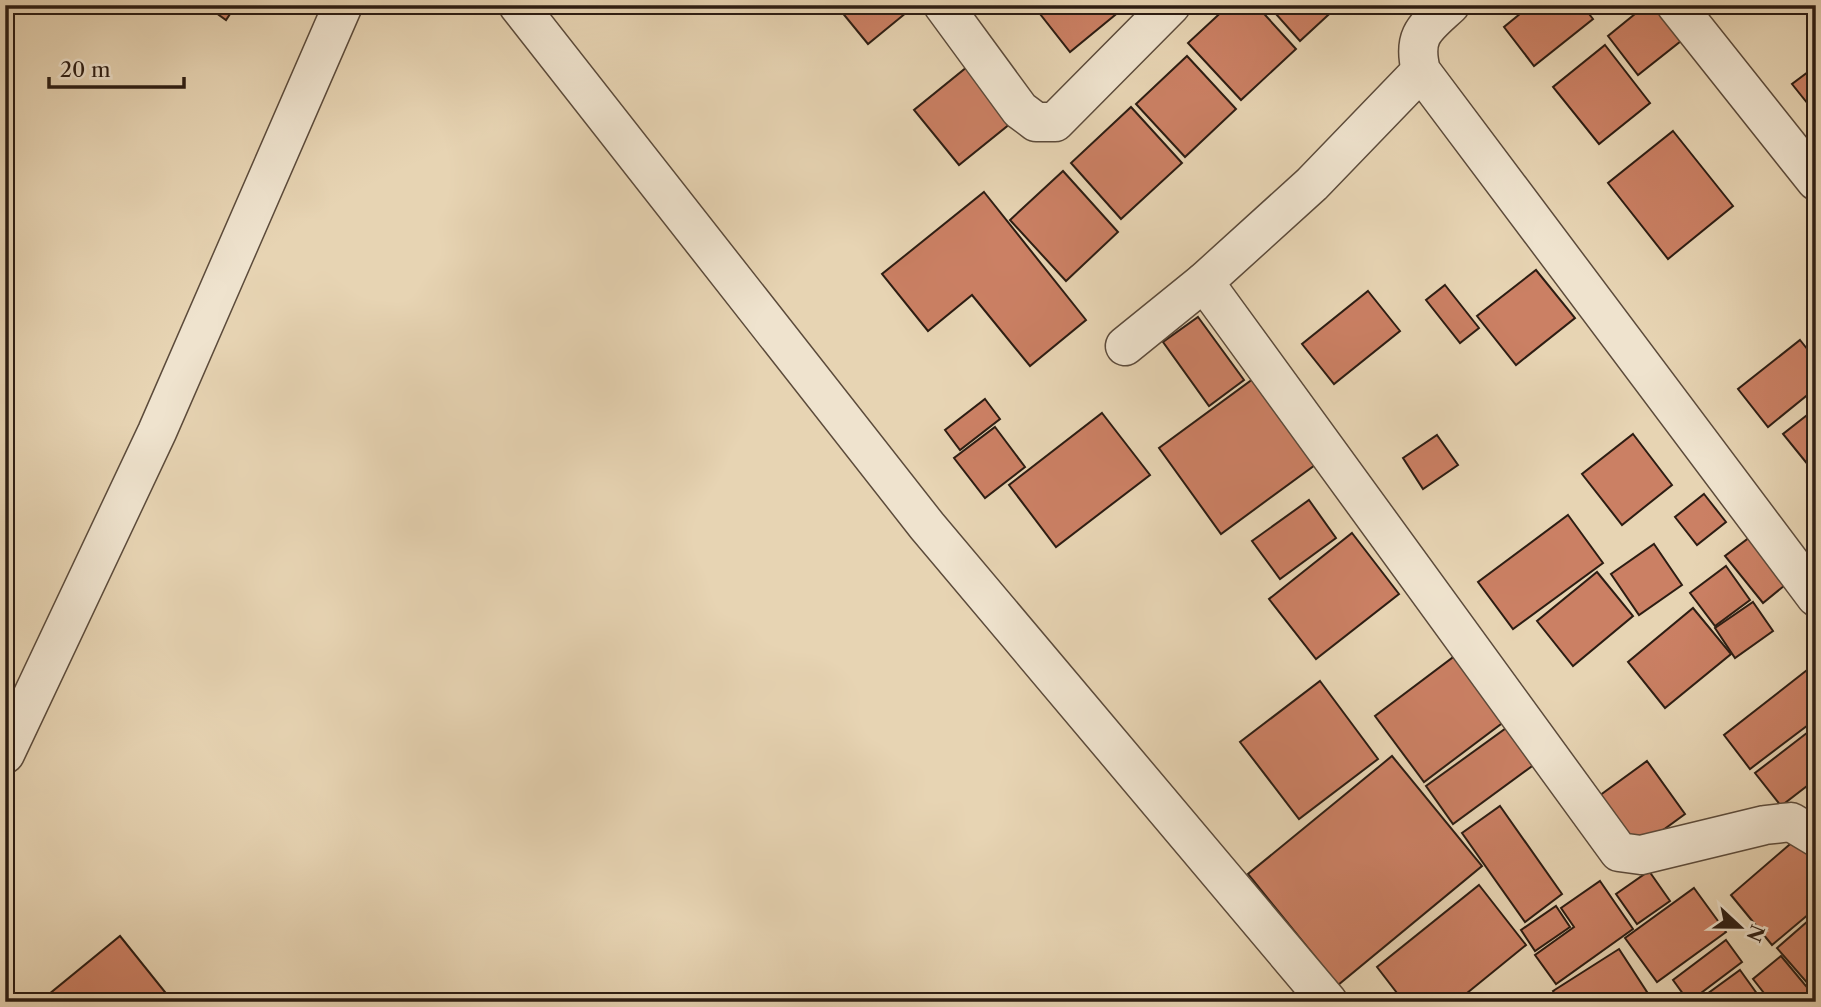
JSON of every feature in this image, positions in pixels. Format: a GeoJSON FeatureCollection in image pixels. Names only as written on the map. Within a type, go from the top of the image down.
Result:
{"type":"FeatureCollection","features":[{"type":"Feature","properties":{"kind":"street"},"geometry":{"type":"LineString","coordinates":[[5,754],[158,432],[343,5]]}},
{"type":"Feature","properties":{"kind":"street"},"geometry":{"type":"LineString","coordinates":[[518,5],[927,526],[1328,1002]]}},
{"type":"Feature","properties":{"kind":"street"},"geometry":{"type":"LineString","coordinates":[[943,5],[1020,110],[1036,122],[1055,122],[1171,5]]}},
{"type":"Feature","properties":{"kind":"street"},"geometry":{"type":"LineString","coordinates":[[1450,5],[1422,30],[1417,53],[1421,71],[1816,597]]}},
{"type":"Feature","properties":{"kind":"street"},"geometry":{"type":"LineString","coordinates":[[1676,5],[1816,181]]}},
{"type":"Feature","properties":{"kind":"street"},"geometry":{"type":"LineString","coordinates":[[1125,346],[1204,282],[1312,184],[1421,71]]}},
{"type":"Feature","properties":{"kind":"street"},"geometry":{"type":"LineString","coordinates":[[1204,282],[1619,852],[1641,855],[1765,825],[1791,822],[1816,836]]}},
{"type":"Feature","properties":{"kind":"building"},"geometry":{"type":"Polygon","coordinates":[[[205,5],[236,5],[226,20],[205,5]]]}},
{"type":"Feature","properties":{"kind":"building"},"geometry":{"type":"Polygon","coordinates":[[[836,5],[909,5],[912,8],[868,44],[836,5]]]}},
{"type":"Feature","properties":{"kind":"building"},"geometry":{"type":"Polygon","coordinates":[[[1033,5],[1126,5],[1126,6],[1070,52],[1033,5]]]}},
{"type":"Feature","properties":{"kind":"building"},"geometry":{"type":"Polygon","coordinates":[[[1229,5],[1256,5],[1296,49],[1241,100],[1188,43],[1229,5]]]}},
{"type":"Feature","properties":{"kind":"building"},"geometry":{"type":"Polygon","coordinates":[[[1268,5],[1339,5],[1300,41],[1268,5]]]}},
{"type":"Feature","properties":{"kind":"building"},"geometry":{"type":"Polygon","coordinates":[[[1531,5],[1582,5],[1593,19],[1534,66],[1504,27],[1531,5]]]}},
{"type":"Feature","properties":{"kind":"building"},"geometry":{"type":"Polygon","coordinates":[[[1646,5],[1661,5],[1686,37],[1638,75],[1608,36],[1646,5]]]}},
{"type":"Feature","properties":{"kind":"building"},"geometry":{"type":"Polygon","coordinates":[[[1605,45],[1650,103],[1599,144],[1553,87],[1605,45]]]}},
{"type":"Feature","properties":{"kind":"building"},"geometry":{"type":"Polygon","coordinates":[[[1187,56],[1236,109],[1185,157],[1136,104],[1187,56]]]}},
{"type":"Feature","properties":{"kind":"building"},"geometry":{"type":"Polygon","coordinates":[[[1816,66],[1816,114],[1792,84],[1816,66]]]}},
{"type":"Feature","properties":{"kind":"building"},"geometry":{"type":"Polygon","coordinates":[[[967,67],[1011,123],[959,165],[914,110],[967,67]]]}},
{"type":"Feature","properties":{"kind":"building"},"geometry":{"type":"Polygon","coordinates":[[[1131,107],[1182,163],[1121,219],[1071,163],[1131,107]]]}},
{"type":"Feature","properties":{"kind":"building"},"geometry":{"type":"Polygon","coordinates":[[[1673,131],[1733,206],[1668,259],[1608,183],[1673,131]]]}},
{"type":"Feature","properties":{"kind":"building"},"geometry":{"type":"Polygon","coordinates":[[[1063,171],[1118,232],[1066,281],[1010,220],[1063,171]]]}},
{"type":"Feature","properties":{"kind":"building"},"geometry":{"type":"Polygon","coordinates":[[[984,192],[1086,320],[1030,366],[972,295],[928,331],[882,274],[984,192]]]}},
{"type":"Feature","properties":{"kind":"building"},"geometry":{"type":"Polygon","coordinates":[[[1536,270],[1575,318],[1516,365],[1477,316],[1536,270]]]}},
{"type":"Feature","properties":{"kind":"building"},"geometry":{"type":"Polygon","coordinates":[[[1445,285],[1479,328],[1460,343],[1426,300],[1445,285]]]}},
{"type":"Feature","properties":{"kind":"building"},"geometry":{"type":"Polygon","coordinates":[[[1368,291],[1400,331],[1334,384],[1302,344],[1368,291]]]}},
{"type":"Feature","properties":{"kind":"building"},"geometry":{"type":"Polygon","coordinates":[[[1198,317],[1244,380],[1209,406],[1163,342],[1198,317]]]}},
{"type":"Feature","properties":{"kind":"building"},"geometry":{"type":"Polygon","coordinates":[[[1800,340],[1816,360],[1816,388],[1768,427],[1738,389],[1800,340]]]}},
{"type":"Feature","properties":{"kind":"building"},"geometry":{"type":"Polygon","coordinates":[[[1253,379],[1315,465],[1221,534],[1159,448],[1253,379]]]}},
{"type":"Feature","properties":{"kind":"building"},"geometry":{"type":"Polygon","coordinates":[[[985,399],[1000,419],[960,450],[945,430],[985,399]]]}},
{"type":"Feature","properties":{"kind":"building"},"geometry":{"type":"Polygon","coordinates":[[[1816,408],[1816,460],[1809,466],[1783,434],[1816,408]]]}},
{"type":"Feature","properties":{"kind":"building"},"geometry":{"type":"Polygon","coordinates":[[[1102,413],[1150,475],[1056,547],[1009,485],[1102,413]]]}},
{"type":"Feature","properties":{"kind":"building"},"geometry":{"type":"Polygon","coordinates":[[[995,427],[1025,467],[985,498],[954,458],[995,427]]]}},
{"type":"Feature","properties":{"kind":"building"},"geometry":{"type":"Polygon","coordinates":[[[1633,434],[1672,485],[1622,525],[1582,474],[1633,434]]]}},
{"type":"Feature","properties":{"kind":"building"},"geometry":{"type":"Polygon","coordinates":[[[1437,435],[1458,465],[1423,489],[1403,458],[1437,435]]]}},
{"type":"Feature","properties":{"kind":"building"},"geometry":{"type":"Polygon","coordinates":[[[1704,494],[1726,522],[1697,545],[1675,517],[1704,494]]]}},
{"type":"Feature","properties":{"kind":"building"},"geometry":{"type":"Polygon","coordinates":[[[1309,500],[1336,538],[1280,579],[1252,541],[1309,500]]]}},
{"type":"Feature","properties":{"kind":"building"},"geometry":{"type":"Polygon","coordinates":[[[1568,515],[1603,563],[1513,629],[1478,582],[1568,515]]]}},
{"type":"Feature","properties":{"kind":"building"},"geometry":{"type":"Polygon","coordinates":[[[1352,533],[1399,594],[1316,659],[1269,599],[1352,533]]]}},
{"type":"Feature","properties":{"kind":"building"},"geometry":{"type":"Polygon","coordinates":[[[1754,534],[1790,581],[1763,603],[1725,556],[1754,534]]]}},
{"type":"Feature","properties":{"kind":"building"},"geometry":{"type":"Polygon","coordinates":[[[1654,544],[1682,585],[1639,615],[1611,574],[1654,544]]]}},
{"type":"Feature","properties":{"kind":"building"},"geometry":{"type":"Polygon","coordinates":[[[1726,566],[1750,600],[1715,626],[1690,593],[1726,566]]]}},
{"type":"Feature","properties":{"kind":"building"},"geometry":{"type":"Polygon","coordinates":[[[1597,572],[1633,616],[1573,666],[1537,621],[1597,572]]]}},
{"type":"Feature","properties":{"kind":"building"},"geometry":{"type":"Polygon","coordinates":[[[1753,602],[1773,631],[1735,658],[1715,628],[1753,602]]]}},
{"type":"Feature","properties":{"kind":"building"},"geometry":{"type":"Polygon","coordinates":[[[1693,608],[1731,654],[1665,708],[1628,662],[1693,608]]]}},
{"type":"Feature","properties":{"kind":"building"},"geometry":{"type":"Polygon","coordinates":[[[1456,655],[1505,721],[1424,782],[1375,716],[1456,655]]]}},
{"type":"Feature","properties":{"kind":"building"},"geometry":{"type":"Polygon","coordinates":[[[1816,663],[1816,719],[1750,769],[1724,735],[1816,663]]]}},
{"type":"Feature","properties":{"kind":"building"},"geometry":{"type":"Polygon","coordinates":[[[1320,681],[1378,759],[1299,819],[1240,742],[1320,681]]]}},
{"type":"Feature","properties":{"kind":"building"},"geometry":{"type":"Polygon","coordinates":[[[1509,726],[1535,764],[1453,824],[1426,786],[1509,726]]]}},
{"type":"Feature","properties":{"kind":"building"},"geometry":{"type":"Polygon","coordinates":[[[1812,729],[1816,733],[1816,779],[1781,806],[1755,773],[1812,729]]]}},
{"type":"Feature","properties":{"kind":"building"},"geometry":{"type":"Polygon","coordinates":[[[1392,756],[1482,866],[1338,985],[1248,874],[1392,756]]]}},
{"type":"Feature","properties":{"kind":"building"},"geometry":{"type":"Polygon","coordinates":[[[1647,761],[1685,814],[1637,849],[1599,796],[1647,761]]]}},
{"type":"Feature","properties":{"kind":"building"},"geometry":{"type":"Polygon","coordinates":[[[1500,806],[1562,894],[1525,922],[1462,833],[1500,806]]]}},
{"type":"Feature","properties":{"kind":"building"},"geometry":{"type":"Polygon","coordinates":[[[1796,839],[1816,863],[1816,908],[1772,945],[1731,895],[1796,839]]]}},
{"type":"Feature","properties":{"kind":"building"},"geometry":{"type":"Polygon","coordinates":[[[1649,871],[1670,901],[1637,924],[1616,894],[1649,871]]]}},
{"type":"Feature","properties":{"kind":"building"},"geometry":{"type":"Polygon","coordinates":[[[1600,881],[1633,929],[1556,984],[1535,955],[1574,927],[1561,908],[1600,881]]]}},
{"type":"Feature","properties":{"kind":"building"},"geometry":{"type":"Polygon","coordinates":[[[1479,885],[1526,945],[1456,1002],[1404,1002],[1377,967],[1479,885]]]}},
{"type":"Feature","properties":{"kind":"building"},"geometry":{"type":"Polygon","coordinates":[[[1694,888],[1726,932],[1657,982],[1625,938],[1694,888]]]}},
{"type":"Feature","properties":{"kind":"building"},"geometry":{"type":"Polygon","coordinates":[[[1556,906],[1570,927],[1535,951],[1521,930],[1556,906]]]}},
{"type":"Feature","properties":{"kind":"building"},"geometry":{"type":"Polygon","coordinates":[[[1816,914],[1816,993],[1777,948],[1816,914]]]}},
{"type":"Feature","properties":{"kind":"building"},"geometry":{"type":"Polygon","coordinates":[[[120,936],[173,1002],[54,1002],[48,995],[120,936]]]}},
{"type":"Feature","properties":{"kind":"building"},"geometry":{"type":"Polygon","coordinates":[[[1726,940],[1742,962],[1689,1002],[1673,980],[1726,940]]]}},
{"type":"Feature","properties":{"kind":"building"},"geometry":{"type":"Polygon","coordinates":[[[1619,949],[1647,992],[1631,1002],[1560,1002],[1553,991],[1619,949]]]}},
{"type":"Feature","properties":{"kind":"building"},"geometry":{"type":"Polygon","coordinates":[[[1781,956],[1816,998],[1816,1002],[1771,1002],[1753,979],[1781,956]]]}},
{"type":"Feature","properties":{"kind":"building"},"geometry":{"type":"Polygon","coordinates":[[[1740,970],[1763,1002],[1696,1002],[1740,970]]]}}]}
